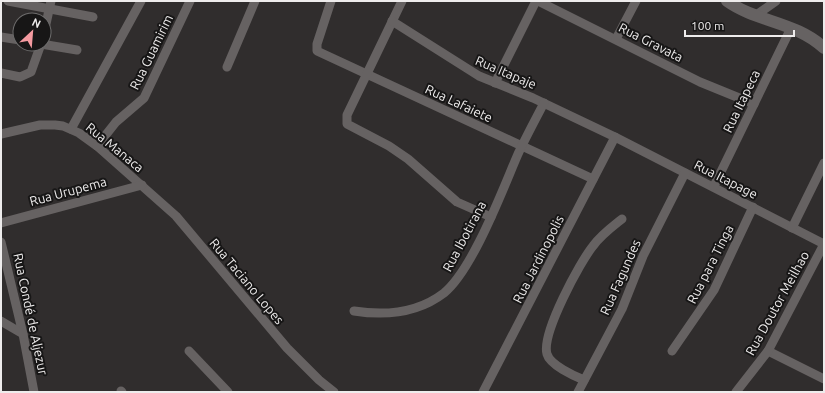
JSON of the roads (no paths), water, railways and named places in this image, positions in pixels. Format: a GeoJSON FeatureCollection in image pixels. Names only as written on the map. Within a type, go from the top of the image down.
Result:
{"type":"FeatureCollection","features":[{"type":"Feature","properties":{"kind":"street"},"geometry":{"type":"LineString","coordinates":[[8,1],[50,5],[93,17]]}},
{"type":"Feature","properties":{"kind":"street"},"geometry":{"type":"LineString","coordinates":[[70,129],[140,1]]}},
{"type":"Feature","properties":{"kind":"street","name":"Rua Guamirim"},"geometry":{"type":"LineString","coordinates":[[97,146],[116,122],[144,98],[190,1]]}},
{"type":"Feature","properties":{"kind":"street"},"geometry":{"type":"LineString","coordinates":[[227,67],[255,1]]}},
{"type":"Feature","properties":{"kind":"street","name":"Rua Lafaiete"},"geometry":{"type":"LineString","coordinates":[[330,1],[316,48],[317,52],[368,74],[593,180]]}},
{"type":"Feature","properties":{"kind":"street"},"geometry":{"type":"LineString","coordinates":[[402,1],[347,115],[347,124],[389,146],[408,159],[457,202],[491,217]]}},
{"type":"Feature","properties":{"kind":"street"},"geometry":{"type":"LineString","coordinates":[[495,83],[537,1]]}},
{"type":"Feature","properties":{"kind":"street","name":"Rua Gravata"},"geometry":{"type":"LineString","coordinates":[[537,1],[700,82],[754,104]]}},
{"type":"Feature","properties":{"kind":"street"},"geometry":{"type":"LineString","coordinates":[[616,39],[636,1]]}},
{"type":"Feature","properties":{"kind":"street"},"geometry":{"type":"LineString","coordinates":[[727,1],[738,9],[810,36],[824,48]]}},
{"type":"Feature","properties":{"kind":"street"},"geometry":{"type":"LineString","coordinates":[[755,16],[776,1]]}},
{"type":"Feature","properties":{"kind":"street","name":"Rua Itapaje"},"geometry":{"type":"LineString","coordinates":[[392,21],[469,70],[495,83],[544,103],[615,137]]}},
{"type":"Feature","properties":{"kind":"street","name":"Rua Itapeca"},"geometry":{"type":"LineString","coordinates":[[714,186],[791,28]]}},
{"type":"Feature","properties":{"kind":"street"},"geometry":{"type":"LineString","coordinates":[[1,37],[12,39]]}},
{"type":"Feature","properties":{"kind":"street"},"geometry":{"type":"LineString","coordinates":[[52,46],[77,50]]}},
{"type":"Feature","properties":{"kind":"street"},"geometry":{"type":"LineString","coordinates":[[1,72],[20,77],[31,72],[38,52]]}},
{"type":"Feature","properties":{"kind":"street","name":"Rua Ibotirana"},"geometry":{"type":"LineString","coordinates":[[354,311],[381,314],[413,309],[437,298],[461,274],[491,217],[522,147],[544,103]]}},
{"type":"Feature","properties":{"kind":"street","name":"Rua Manaca"},"geometry":{"type":"LineString","coordinates":[[1,134],[46,125],[63,126],[97,146],[142,185]]}},
{"type":"Feature","properties":{"kind":"street","name":"Rua Itapage"},"geometry":{"type":"LineString","coordinates":[[615,137],[685,173],[714,186],[824,244]]}},
{"type":"Feature","properties":{"kind":"street","name":"Rua Jardinopolis"},"geometry":{"type":"LineString","coordinates":[[483,392],[615,137]]}},
{"type":"Feature","properties":{"kind":"street"},"geometry":{"type":"LineString","coordinates":[[792,228],[824,163]]}},
{"type":"Feature","properties":{"kind":"street","name":"Rua Fagundes"},"geometry":{"type":"LineString","coordinates":[[578,392],[622,308],[643,256],[685,173]]}},
{"type":"Feature","properties":{"kind":"street","name":"Rua Urupema"},"geometry":{"type":"LineString","coordinates":[[1,222],[142,185]]}},
{"type":"Feature","properties":{"kind":"street","name":"Rua Taciano Lopes"},"geometry":{"type":"LineString","coordinates":[[142,185],[176,216],[287,348],[313,375],[334,392]]}},
{"type":"Feature","properties":{"kind":"street","name":"Rua para Tinga"},"geometry":{"type":"LineString","coordinates":[[672,351],[714,290],[753,207]]}},
{"type":"Feature","properties":{"kind":"street"},"geometry":{"type":"LineString","coordinates":[[584,380],[564,370],[548,358],[546,349],[560,305],[589,250],[604,233],[622,219]]}},
{"type":"Feature","properties":{"kind":"street","name":"Rua Condé de Aljezur"},"geometry":{"type":"LineString","coordinates":[[1,242],[23,334],[34,392]]}},
{"type":"Feature","properties":{"kind":"street","name":"Rua Doutor Meilhao"},"geometry":{"type":"LineString","coordinates":[[736,392],[768,351],[824,244]]}},
{"type":"Feature","properties":{"kind":"street"},"geometry":{"type":"LineString","coordinates":[[1,321],[23,334]]}},
{"type":"Feature","properties":{"kind":"street"},"geometry":{"type":"LineString","coordinates":[[189,351],[228,392]]}},
{"type":"Feature","properties":{"kind":"street"},"geometry":{"type":"LineString","coordinates":[[768,351],[824,379]]}}]}
